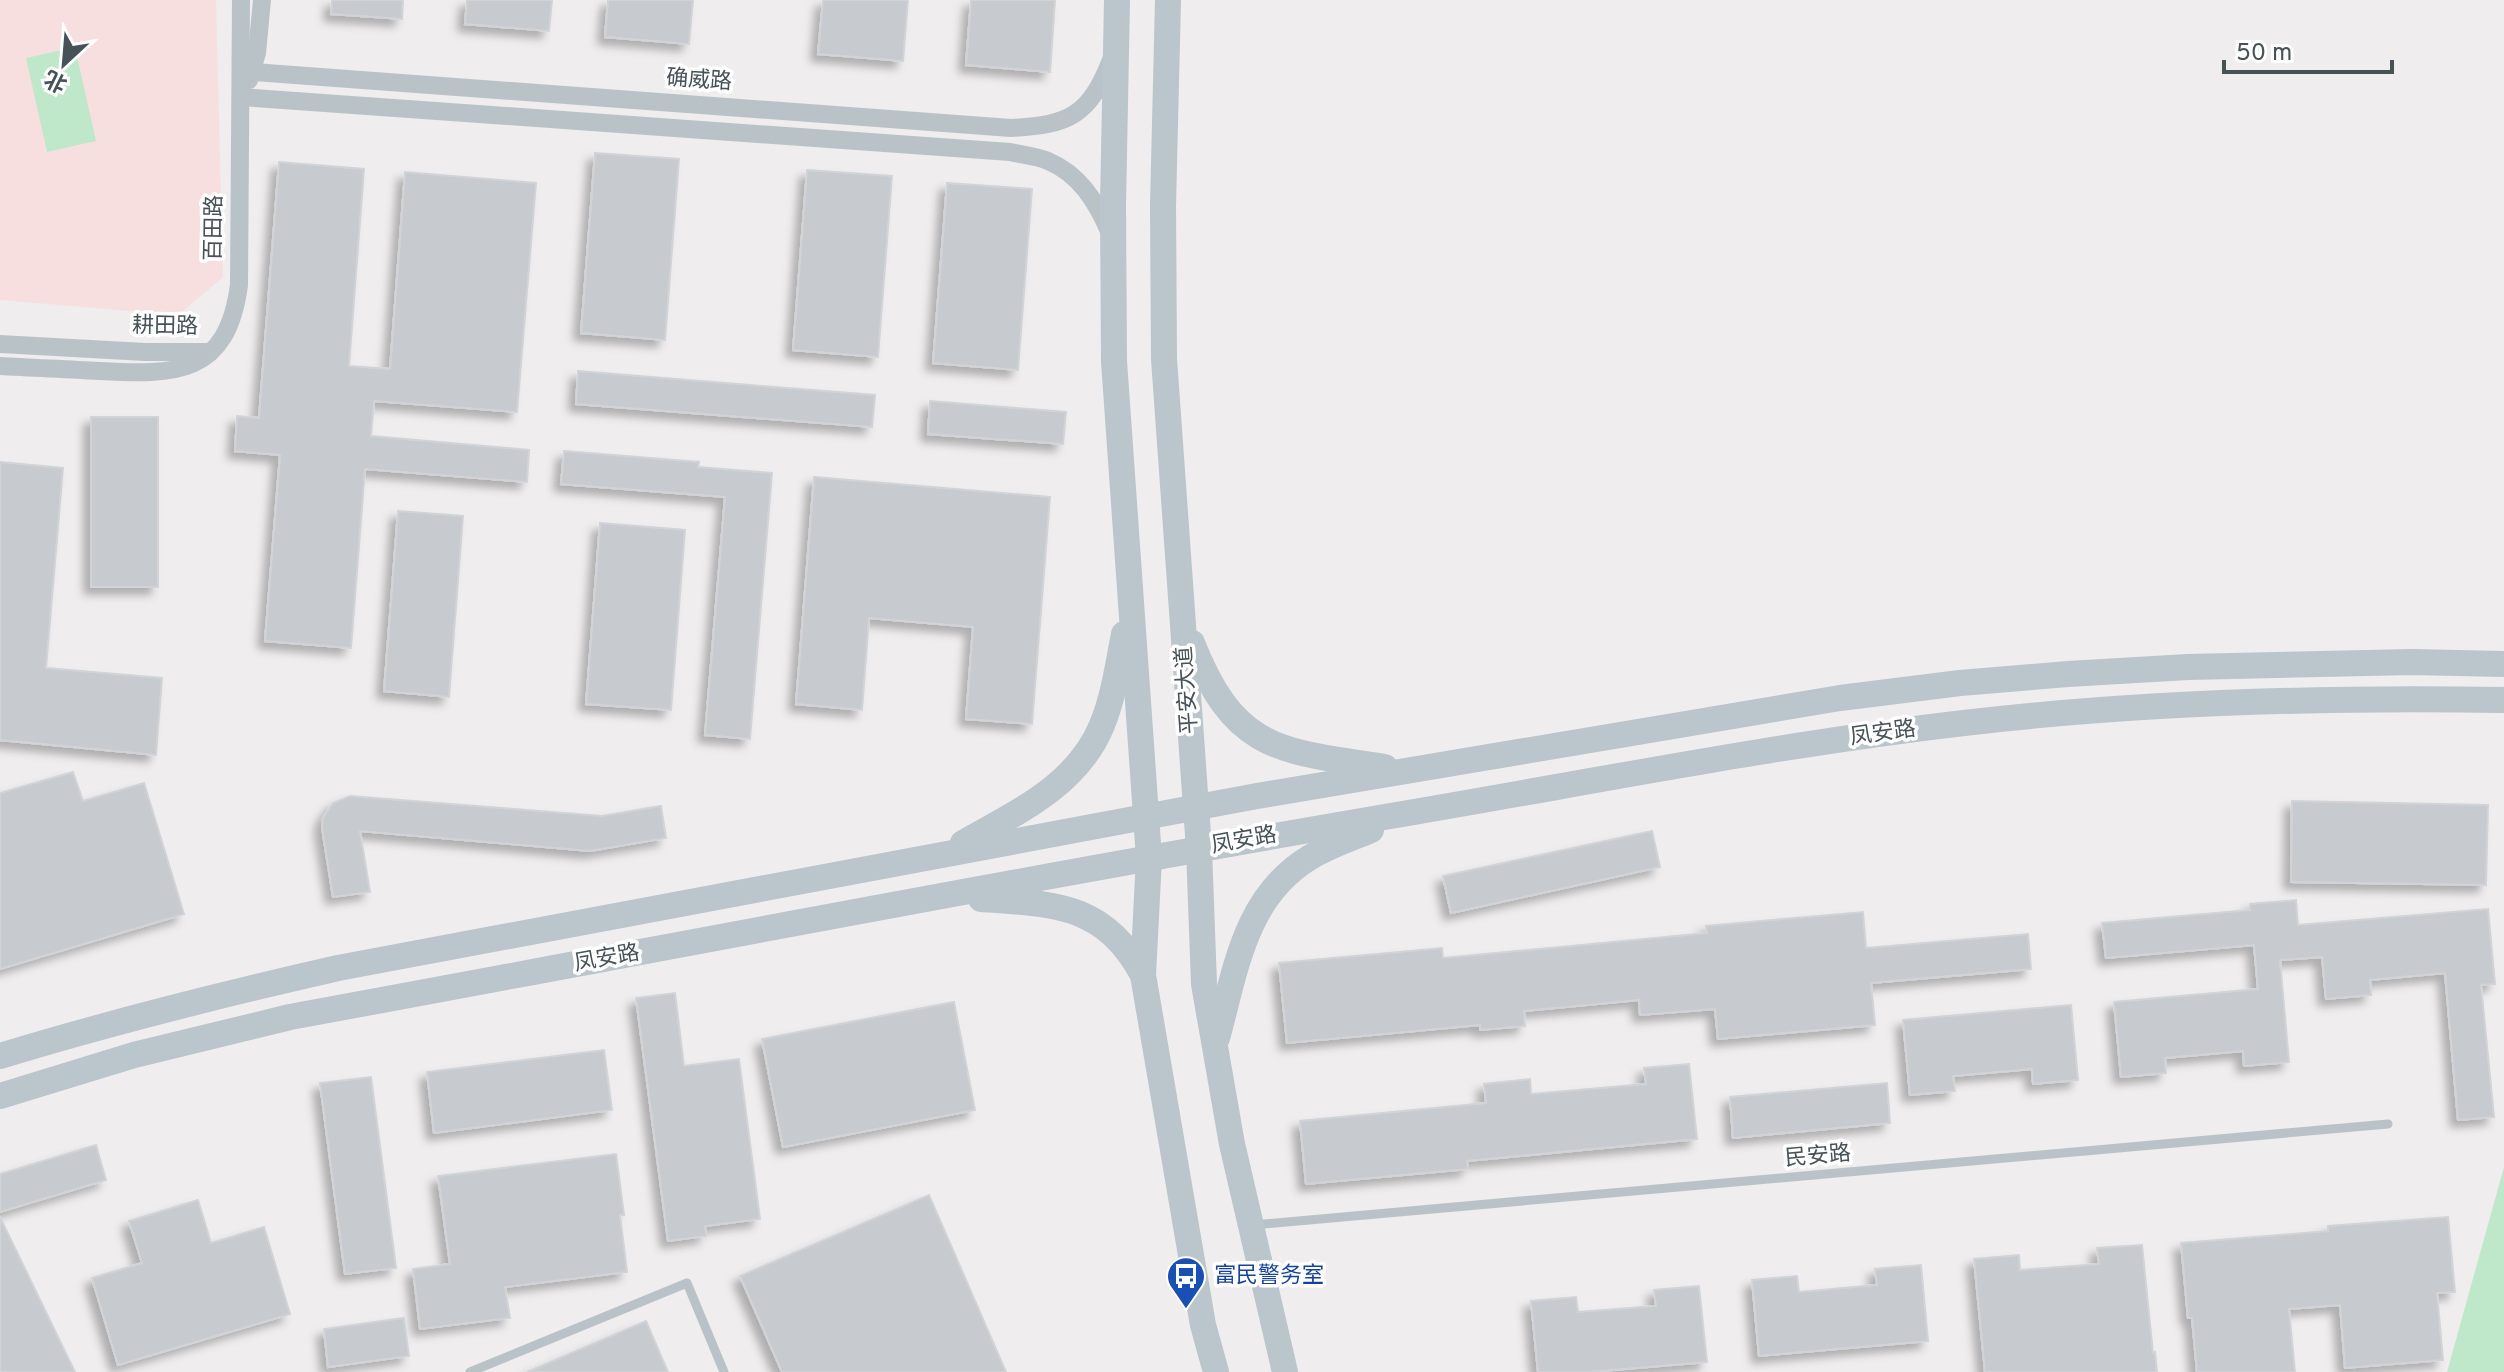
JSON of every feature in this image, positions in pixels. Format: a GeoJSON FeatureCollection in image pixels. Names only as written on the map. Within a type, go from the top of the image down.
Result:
{"type":"FeatureCollection","features":[{"type":"Feature","properties":{"kind":"street","name":"百田路"},"geometry":{"type":"LineString","coordinates":[[241,0],[247,71]]}},
{"type":"Feature","properties":{"kind":"street","name":"百田路"},"geometry":{"type":"LineString","coordinates":[[210,352],[225,336],[235,313],[239,285],[241,97],[247,71],[257,53],[262,0]]}},
{"type":"Feature","properties":{"kind":"street"},"geometry":{"type":"LineString","coordinates":[[1117,0],[1114,361],[1149,858],[1143,975],[1203,1325],[1216,1372]]}},
{"type":"Feature","properties":{"kind":"street","name":"平安大道"},"geometry":{"type":"LineString","coordinates":[[1168,0],[1163,206],[1164,359],[1199,849],[1204,984],[1232,1144],[1285,1372]]}},
{"type":"Feature","properties":{"kind":"street","name":"确威路"},"geometry":{"type":"LineString","coordinates":[[247,71],[1011,128],[1047,126],[1078,113],[1100,88],[1115,50]]}},
{"type":"Feature","properties":{"kind":"street"},"geometry":{"type":"LineString","coordinates":[[241,97],[1010,152],[1047,161],[1075,178],[1097,203],[1113,240]]}},
{"type":"Feature","properties":{"kind":"street","name":"耕田路"},"geometry":{"type":"LineString","coordinates":[[0,344],[145,352],[210,352]]}},
{"type":"Feature","properties":{"kind":"street","name":"耕田路"},"geometry":{"type":"LineString","coordinates":[[0,366],[169,372],[192,365],[210,352]]}},
{"type":"Feature","properties":{"kind":"street"},"geometry":{"type":"LineString","coordinates":[[944,854],[1053,790],[1081,762],[1093,744],[1109,704],[1131,603]]}},
{"type":"Feature","properties":{"kind":"street"},"geometry":{"type":"LineString","coordinates":[[1183,621],[1220,702],[1264,740],[1300,754],[1406,771]]}},
{"type":"Feature","properties":{"kind":"street","name":"凤安路"},"geometry":{"type":"LineString","coordinates":[[0,1056],[206,998],[338,968],[1196,807],[1840,698],[1960,683],[2188,667],[2412,662],[2504,664]]}},
{"type":"Feature","properties":{"kind":"street","name":"凤安路"},"geometry":{"type":"LineString","coordinates":[[4,1096],[134,1055],[290,1017],[1199,849],[1846,738],[1966,723],[2186,705],[2414,699],[2504,700]]}},
{"type":"Feature","properties":{"kind":"street"},"geometry":{"type":"LineString","coordinates":[[1215,1046],[1246,933],[1254,915],[1277,883],[1311,857],[1412,812]]}},
{"type":"Feature","properties":{"kind":"street"},"geometry":{"type":"LineString","coordinates":[[942,897],[1040,903],[1077,912],[1102,926],[1123,944],[1143,975]]}},
{"type":"Feature","properties":{"kind":"lane","name":"民安路"},"geometry":{"type":"LineString","coordinates":[[1251,1225],[2388,1124]]}},
{"type":"Feature","properties":{"kind":"lane"},"geometry":{"type":"LineString","coordinates":[[470,1372],[687,1283],[724,1372]]}},
{"type":"Feature","properties":{"kind":"shaded area"},"geometry":{"type":"Polygon","coordinates":[[[0,0],[216,0],[223,277],[178,315],[0,300],[0,0]]]}},
{"type":"Feature","properties":{"kind":"green space"},"geometry":{"type":"Polygon","coordinates":[[[75,47],[96,141],[47,152],[26,58],[75,47]]]}},
{"type":"Feature","properties":{"kind":"green space"},"geometry":{"type":"Polygon","coordinates":[[[2504,1167],[2504,1372],[2447,1372],[2504,1167]]]}},
{"type":"Feature","properties":{"kind":"building"},"geometry":{"type":"Polygon","coordinates":[[[332,0],[403,0],[402,19],[331,14],[332,0]]]}},
{"type":"Feature","properties":{"kind":"building"},"geometry":{"type":"Polygon","coordinates":[[[467,0],[552,0],[549,31],[465,24],[467,0]]]}},
{"type":"Feature","properties":{"kind":"building"},"geometry":{"type":"Polygon","coordinates":[[[608,0],[693,0],[689,44],[605,37],[608,0]]]}},
{"type":"Feature","properties":{"kind":"building"},"geometry":{"type":"Polygon","coordinates":[[[823,0],[908,0],[903,61],[818,54],[823,0]]]}},
{"type":"Feature","properties":{"kind":"building"},"geometry":{"type":"Polygon","coordinates":[[[971,0],[1055,0],[1050,72],[966,65],[971,0]]]}},
{"type":"Feature","properties":{"kind":"building"},"geometry":{"type":"Polygon","coordinates":[[[595,153],[679,159],[665,340],[581,333],[595,153]]]}},
{"type":"Feature","properties":{"kind":"building"},"geometry":{"type":"Polygon","coordinates":[[[279,162],[364,169],[349,366],[390,369],[405,172],[536,183],[517,412],[374,401],[371,436],[529,450],[527,482],[365,469],[351,648],[265,641],[280,455],[235,451],[237,416],[259,418],[279,162]]]}},
{"type":"Feature","properties":{"kind":"building"},"geometry":{"type":"Polygon","coordinates":[[[807,170],[892,176],[878,357],[793,350],[807,170]]]}},
{"type":"Feature","properties":{"kind":"building"},"geometry":{"type":"Polygon","coordinates":[[[947,183],[1032,189],[1018,370],[933,363],[947,183]]]}},
{"type":"Feature","properties":{"kind":"building"},"geometry":{"type":"Polygon","coordinates":[[[578,371],[875,395],[872,427],[576,404],[578,371]]]}},
{"type":"Feature","properties":{"kind":"building"},"geometry":{"type":"Polygon","coordinates":[[[930,401],[1066,412],[1063,444],[928,434],[930,401]]]}},
{"type":"Feature","properties":{"kind":"building"},"geometry":{"type":"Polygon","coordinates":[[[91,417],[158,417],[158,587],[91,587],[91,417]]]}},
{"type":"Feature","properties":{"kind":"building"},"geometry":{"type":"Polygon","coordinates":[[[564,451],[699,462],[698,467],[772,473],[750,739],[705,735],[725,497],[561,484],[564,451]]]}},
{"type":"Feature","properties":{"kind":"building"},"geometry":{"type":"Polygon","coordinates":[[[0,462],[63,468],[46,668],[162,678],[156,755],[0,740],[0,462]]]}},
{"type":"Feature","properties":{"kind":"building"},"geometry":{"type":"Polygon","coordinates":[[[814,477],[1050,497],[1032,724],[966,719],[973,627],[869,618],[862,710],[796,704],[814,477]]]}},
{"type":"Feature","properties":{"kind":"building"},"geometry":{"type":"Polygon","coordinates":[[[398,511],[463,516],[449,697],[384,691],[398,511]]]}},
{"type":"Feature","properties":{"kind":"building"},"geometry":{"type":"Polygon","coordinates":[[[600,523],[685,530],[671,710],[586,704],[600,523]]]}},
{"type":"Feature","properties":{"kind":"building"},"geometry":{"type":"Polygon","coordinates":[[[73,772],[83,801],[144,783],[184,914],[0,969],[0,793],[73,772]]]}},
{"type":"Feature","properties":{"kind":"building"},"geometry":{"type":"Polygon","coordinates":[[[350,796],[602,816],[661,806],[666,838],[590,851],[360,831],[370,892],[333,897],[323,818],[333,803],[350,796]]]}},
{"type":"Feature","properties":{"kind":"building"},"geometry":{"type":"Polygon","coordinates":[[[2292,801],[2488,805],[2486,885],[2291,882],[2292,801]]]}},
{"type":"Feature","properties":{"kind":"building"},"geometry":{"type":"Polygon","coordinates":[[[1652,831],[1660,867],[1451,913],[1443,876],[1652,831]]]}},
{"type":"Feature","properties":{"kind":"building"},"geometry":{"type":"Polygon","coordinates":[[[2296,900],[2298,925],[2488,909],[2495,984],[2481,985],[2494,1117],[2458,1120],[2445,973],[2370,980],[2371,995],[2326,999],[2322,957],[2280,960],[2289,1062],[2244,1066],[2243,1051],[2165,1058],[2166,1073],[2121,1077],[2114,1002],[2258,989],[2254,945],[2106,958],[2102,923],[2250,910],[2250,904],[2296,900]]]}},
{"type":"Feature","properties":{"kind":"building"},"geometry":{"type":"Polygon","coordinates":[[[1863,912],[1866,948],[2028,934],[2031,969],[1871,983],[1875,1025],[1718,1039],[1715,1009],[1640,1015],[1639,1000],[1524,1011],[1525,1026],[1480,1030],[1480,1025],[1287,1043],[1279,963],[1442,948],[1443,958],[1707,933],[1706,926],[1863,912]]]}},
{"type":"Feature","properties":{"kind":"building"},"geometry":{"type":"Polygon","coordinates":[[[675,993],[684,1066],[739,1059],[760,1219],[705,1226],[706,1236],[668,1241],[636,998],[675,993]]]}},
{"type":"Feature","properties":{"kind":"building"},"geometry":{"type":"Polygon","coordinates":[[[954,1002],[975,1110],[783,1147],[762,1039],[954,1002]]]}},
{"type":"Feature","properties":{"kind":"building"},"geometry":{"type":"Polygon","coordinates":[[[2071,1005],[2078,1080],[2033,1084],[2032,1069],[1953,1076],[1955,1091],[1910,1095],[1903,1020],[2071,1005]]]}},
{"type":"Feature","properties":{"kind":"building"},"geometry":{"type":"Polygon","coordinates":[[[604,1050],[612,1110],[434,1133],[427,1072],[604,1050]]]}},
{"type":"Feature","properties":{"kind":"building"},"geometry":{"type":"Polygon","coordinates":[[[1689,1064],[1697,1139],[1467,1161],[1468,1169],[1306,1184],[1300,1121],[1486,1103],[1484,1084],[1530,1079],[1531,1094],[1646,1084],[1644,1068],[1689,1064]]]}},
{"type":"Feature","properties":{"kind":"building"},"geometry":{"type":"Polygon","coordinates":[[[371,1077],[396,1268],[345,1274],[320,1083],[371,1077]]]}},
{"type":"Feature","properties":{"kind":"building"},"geometry":{"type":"Polygon","coordinates":[[[1887,1083],[1890,1123],[1733,1138],[1730,1097],[1887,1083]]]}},
{"type":"Feature","properties":{"kind":"building"},"geometry":{"type":"Polygon","coordinates":[[[96,1145],[106,1180],[0,1212],[0,1174],[96,1145]]]}},
{"type":"Feature","properties":{"kind":"building"},"geometry":{"type":"Polygon","coordinates":[[[616,1154],[627,1272],[505,1287],[510,1318],[420,1329],[413,1269],[450,1264],[438,1176],[616,1154]]]}},
{"type":"Feature","properties":{"kind":"building"},"geometry":{"type":"Polygon","coordinates":[[[929,1195],[1006,1372],[782,1372],[740,1276],[929,1195]]]}},
{"type":"Feature","properties":{"kind":"building"},"geometry":{"type":"Polygon","coordinates":[[[198,1200],[211,1243],[264,1227],[290,1314],[118,1365],[92,1278],[142,1263],[129,1221],[198,1200]]]}},
{"type":"Feature","properties":{"kind":"building"},"geometry":{"type":"Polygon","coordinates":[[[0,1217],[75,1372],[0,1372],[0,1217]]]}},
{"type":"Feature","properties":{"kind":"building"},"geometry":{"type":"Polygon","coordinates":[[[2448,1217],[2455,1292],[2437,1293],[2443,1360],[2345,1368],[2340,1305],[2289,1309],[2295,1372],[2197,1372],[2181,1243],[2328,1231],[2328,1226],[2448,1217]]]}},
{"type":"Feature","properties":{"kind":"building"},"geometry":{"type":"Polygon","coordinates":[[[2142,1245],[2157,1372],[1985,1372],[1974,1259],[2019,1255],[2020,1270],[2099,1264],[2097,1248],[2142,1245]]]}},
{"type":"Feature","properties":{"kind":"building"},"geometry":{"type":"Polygon","coordinates":[[[1921,1265],[1928,1341],[1759,1356],[1752,1280],[1797,1276],[1799,1292],[1877,1285],[1875,1269],[1921,1265]]]}},
{"type":"Feature","properties":{"kind":"building"},"geometry":{"type":"Polygon","coordinates":[[[1699,1286],[1707,1362],[1589,1372],[1538,1372],[1531,1301],[1576,1297],[1578,1312],[1656,1306],[1654,1290],[1699,1286]]]}},
{"type":"Feature","properties":{"kind":"building"},"geometry":{"type":"Polygon","coordinates":[[[404,1318],[409,1356],[328,1367],[324,1329],[404,1318]]]}},
{"type":"Feature","properties":{"kind":"building"},"geometry":{"type":"Polygon","coordinates":[[[646,1321],[668,1372],[527,1372],[646,1321]]]}},
{"type":"Feature","properties":{"kind":"place","name":"富民警务室"},"geometry":{"type":"Point","coordinates":[1186,1310]}}]}
